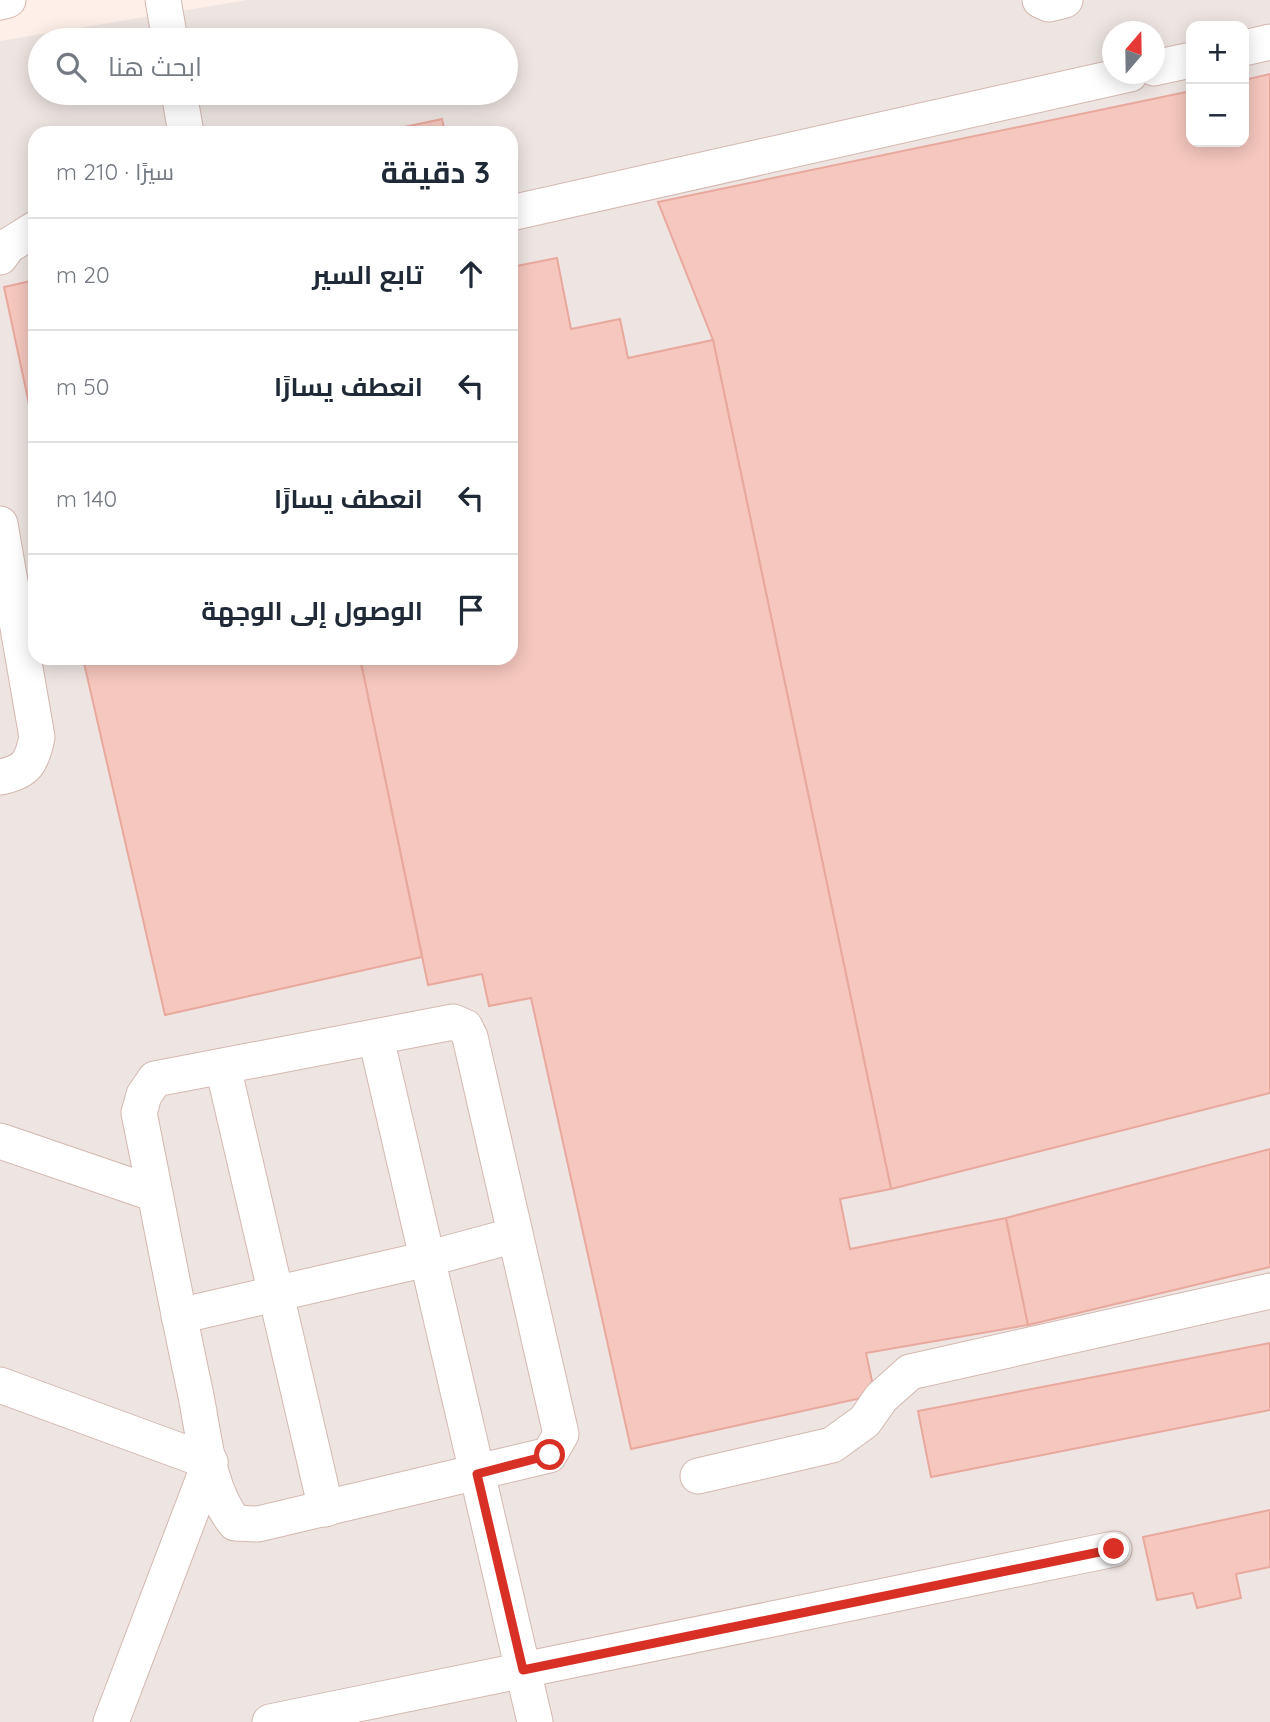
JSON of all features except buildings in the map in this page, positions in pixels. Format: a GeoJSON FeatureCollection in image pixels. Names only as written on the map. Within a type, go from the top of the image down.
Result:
{"type":"FeatureCollection","features":[{"type":"Feature","properties":{"kind":"street"},"geometry":{"type":"LineString","coordinates":[[0,2],[8,0]]}},
{"type":"Feature","properties":{"kind":"street"},"geometry":{"type":"LineString","coordinates":[[163,0],[168,28]]}},
{"type":"Feature","properties":{"kind":"street"},"geometry":{"type":"LineString","coordinates":[[1041,0],[1049,4],[1065,0]]}},
{"type":"Feature","properties":{"kind":"street"},"geometry":{"type":"LineString","coordinates":[[1249,47],[1270,42]]}},
{"type":"Feature","properties":{"kind":"street"},"geometry":{"type":"LineString","coordinates":[[1165,66],[1186,61]]}},
{"type":"Feature","properties":{"kind":"street"},"geometry":{"type":"LineString","coordinates":[[518,211],[1102,80]]}},
{"type":"Feature","properties":{"kind":"street"},"geometry":{"type":"LineString","coordinates":[[181,105],[185,126]]}},
{"type":"Feature","properties":{"kind":"street"},"geometry":{"type":"LineString","coordinates":[[0,257],[8,246],[28,233]]}},
{"type":"Feature","properties":{"kind":"street"},"geometry":{"type":"LineString","coordinates":[[0,524],[37,737],[32,760],[14,774],[0,777]]}},
{"type":"Feature","properties":{"kind":"street"},"geometry":{"type":"LineString","coordinates":[[453,1022],[465,1027],[470,1037],[561,1434],[550,1455],[258,1524],[235,1523],[223,1508],[210,1462],[139,1113],[144,1095],[155,1079],[376,1038],[453,1022]]}},
{"type":"Feature","properties":{"kind":"street"},"geometry":{"type":"LineString","coordinates":[[376,1038],[535,1722]]}},
{"type":"Feature","properties":{"kind":"street"},"geometry":{"type":"LineString","coordinates":[[223,1067],[326,1509]]}},
{"type":"Feature","properties":{"kind":"street"},"geometry":{"type":"LineString","coordinates":[[0,1141],[155,1194]]}},
{"type":"Feature","properties":{"kind":"street"},"geometry":{"type":"LineString","coordinates":[[179,1316],[427,1259],[516,1235]]}},
{"type":"Feature","properties":{"kind":"street"},"geometry":{"type":"LineString","coordinates":[[698,1476],[832,1445],[865,1420],[881,1398],[910,1372],[1270,1291]]}},
{"type":"Feature","properties":{"kind":"street"},"geometry":{"type":"LineString","coordinates":[[0,1385],[210,1462]]}},
{"type":"Feature","properties":{"kind":"street"},"geometry":{"type":"LineString","coordinates":[[111,1722],[210,1462]]}},
{"type":"Feature","properties":{"kind":"street"},"geometry":{"type":"LineString","coordinates":[[270,1722],[1114,1549]]}},
{"type":"Feature","properties":{"kind":"shaded area"},"geometry":{"type":"Polygon","coordinates":[[[247,0],[1270,0],[1270,1722],[0,1722],[0,41],[28,36],[28,105],[518,105],[518,28],[78,28],[247,0]]]}},
{"type":"Feature","properties":{"kind":"route"},"geometry":{"type":"LineString","coordinates":[[550,1455],[477,1474],[523,1670],[1114,1549]]}}]}
